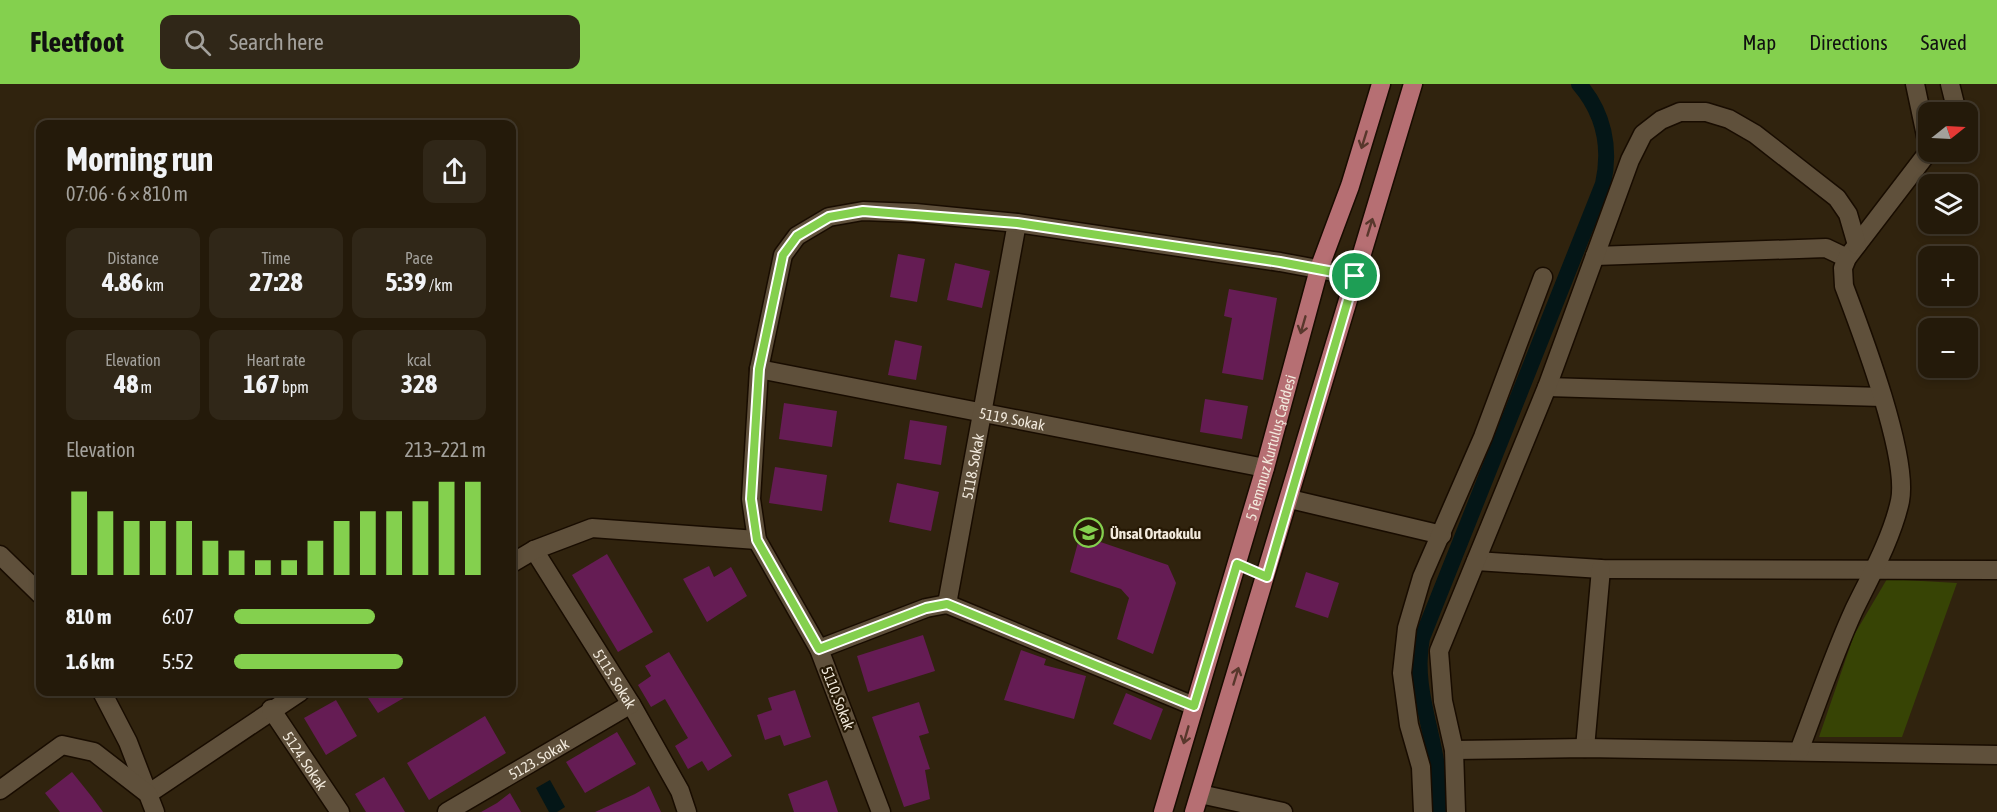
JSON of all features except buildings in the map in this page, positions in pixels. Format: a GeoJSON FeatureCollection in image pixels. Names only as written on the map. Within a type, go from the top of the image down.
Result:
{"type":"FeatureCollection","features":[{"type":"Feature","properties":{"kind":"main road","name":"5 Temmuz Kurtuluş Caddesi"},"geometry":{"type":"LineString","coordinates":[[1163,812],[1265,468],[1319,269],[1350,186],[1381,84]]}},
{"type":"Feature","properties":{"kind":"main road"},"geometry":{"type":"LineString","coordinates":[[1194,812],[1267,577],[1413,84]]}},
{"type":"Feature","properties":{"kind":"main road"},"geometry":{"type":"LineString","coordinates":[[1237,564],[1267,577]]}},
{"type":"Feature","properties":{"kind":"street"},"geometry":{"type":"LineString","coordinates":[[1915,84],[1919,102]]}},
{"type":"Feature","properties":{"kind":"street"},"geometry":{"type":"LineString","coordinates":[[1950,84],[1954,102]]}},
{"type":"Feature","properties":{"kind":"street"},"geometry":{"type":"LineString","coordinates":[[1456,812],[1454,750],[1443,701],[1439,651],[1546,387],[1630,160],[1643,134],[1661,120],[1680,112],[1706,112],[1729,120],[1755,134],[1837,198],[1848,214],[1852,251]]}},
{"type":"Feature","properties":{"kind":"street"},"geometry":{"type":"LineString","coordinates":[[1799,751],[1854,612],[1875,567],[1900,500],[1898,458],[1882,397],[1844,286],[1843,268],[1852,251],[1921,162]]}},
{"type":"Feature","properties":{"kind":"street","name":"5110. Sokak"},"geometry":{"type":"LineString","coordinates":[[881,812],[819,649],[757,540],[751,499],[759,369],[783,255],[797,236],[829,217],[863,211],[1017,223],[1355,276]]}},
{"type":"Feature","properties":{"kind":"street","name":"5118. Sokak"},"geometry":{"type":"LineString","coordinates":[[947,604],[1017,223]]}},
{"type":"Feature","properties":{"kind":"street"},"geometry":{"type":"LineString","coordinates":[[1595,256],[1826,248],[1852,251]]}},
{"type":"Feature","properties":{"kind":"street"},"geometry":{"type":"LineString","coordinates":[[1423,812],[1421,768],[1409,724],[1402,673],[1407,628],[1422,577],[1483,437],[1543,277]]}},
{"type":"Feature","properties":{"kind":"street","name":"5119. Sokak"},"geometry":{"type":"LineString","coordinates":[[759,369],[1265,468]]}},
{"type":"Feature","properties":{"kind":"street"},"geometry":{"type":"LineString","coordinates":[[1546,387],[1882,397]]}},
{"type":"Feature","properties":{"kind":"street"},"geometry":{"type":"LineString","coordinates":[[1290,499],[1442,535]]}},
{"type":"Feature","properties":{"kind":"street"},"geometry":{"type":"LineString","coordinates":[[516,561],[534,550],[592,528],[757,540]]}},
{"type":"Feature","properties":{"kind":"street","name":"5115. Sokak"},"geometry":{"type":"LineString","coordinates":[[534,550],[631,704],[680,791],[687,812]]}},
{"type":"Feature","properties":{"kind":"street"},"geometry":{"type":"LineString","coordinates":[[0,555],[36,590]]}},
{"type":"Feature","properties":{"kind":"street"},"geometry":{"type":"LineString","coordinates":[[1476,561],[1601,569],[1875,567],[1997,570]]}},
{"type":"Feature","properties":{"kind":"street"},"geometry":{"type":"LineString","coordinates":[[1585,748],[1601,569]]}},
{"type":"Feature","properties":{"kind":"street"},"geometry":{"type":"LineString","coordinates":[[819,649],[926,608],[947,604],[1194,706]]}},
{"type":"Feature","properties":{"kind":"street"},"geometry":{"type":"LineString","coordinates":[[104,696],[128,742],[153,806]]}},
{"type":"Feature","properties":{"kind":"street"},"geometry":{"type":"LineString","coordinates":[[153,806],[272,709],[293,696]]}},
{"type":"Feature","properties":{"kind":"street","name":"5123. Sokak"},"geometry":{"type":"LineString","coordinates":[[447,812],[631,704]]}},
{"type":"Feature","properties":{"kind":"street","name":"5124. Sokak"},"geometry":{"type":"LineString","coordinates":[[272,709],[340,812]]}},
{"type":"Feature","properties":{"kind":"street"},"geometry":{"type":"LineString","coordinates":[[0,790],[62,745],[94,752],[153,806]]}},
{"type":"Feature","properties":{"kind":"street"},"geometry":{"type":"LineString","coordinates":[[1454,750],[1585,748],[1997,755]]}},
{"type":"Feature","properties":{"kind":"street"},"geometry":{"type":"LineString","coordinates":[[1200,794],[1283,812]]}},
{"type":"Feature","properties":{"kind":"green space"},"geometry":{"type":"Polygon","coordinates":[[[1887,579],[1957,583],[1902,737],[1819,737],[1854,635],[1887,579]]]}},
{"type":"Feature","properties":{"kind":"shaded area"},"geometry":{"type":"Polygon","coordinates":[[[550,780],[565,807],[557,812],[549,812],[536,788],[550,780]]]}},
{"type":"Feature","properties":{"kind":"waterway"},"geometry":{"type":"LineString","coordinates":[[1438,812],[1437,768],[1421,682],[1422,638],[1603,184],[1606,157],[1603,131],[1600,119],[1588,95],[1579,84]]}},
{"type":"Feature","properties":{"kind":"place","name":"Ünsal Ortaokulu"},"geometry":{"type":"Point","coordinates":[1089,533]}},
{"type":"Feature","properties":{"kind":"route"},"geometry":{"type":"LineString","coordinates":[[863,211],[915,213],[1017,223],[1280,262],[1355,276],[1267,577],[1237,564],[1194,706],[947,604],[926,608],[819,649],[757,540],[751,499],[759,369],[783,255],[797,236],[829,217],[863,211]]}}]}
